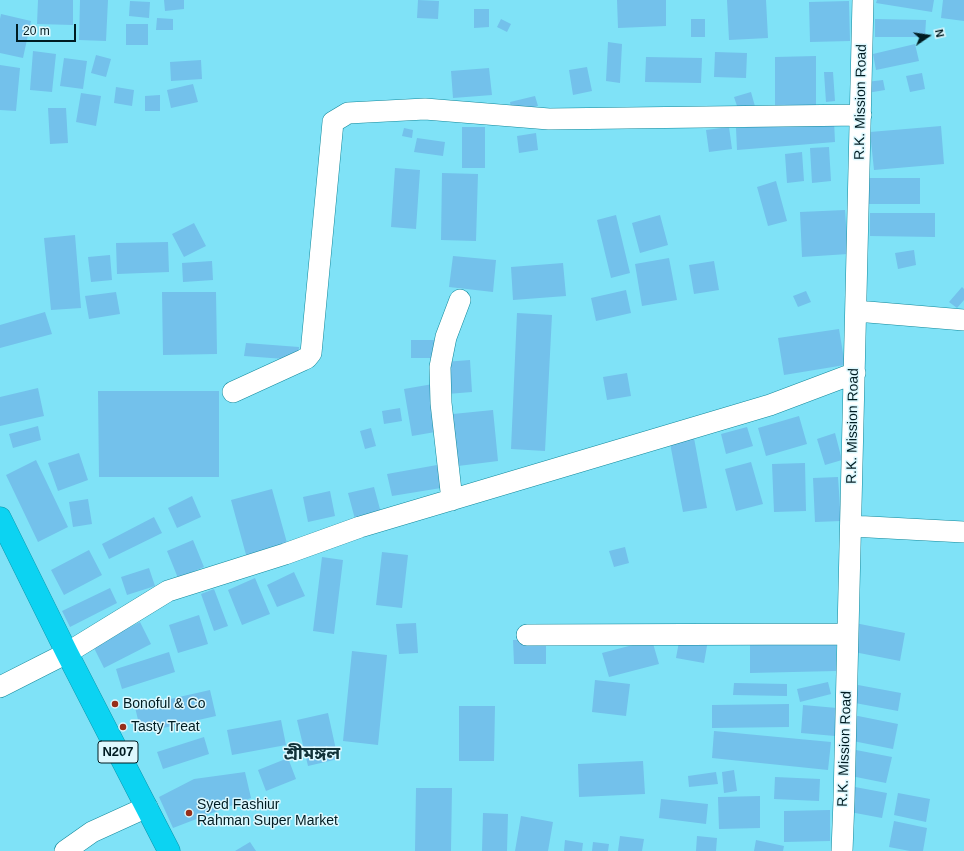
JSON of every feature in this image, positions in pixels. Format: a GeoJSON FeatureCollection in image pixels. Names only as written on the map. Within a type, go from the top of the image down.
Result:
{"type":"FeatureCollection","features":[{"type":"Feature","properties":{"kind":"highway","name":"N207"},"geometry":{"type":"LineString","coordinates":[[0,518],[67,653],[169,851]]}},
{"type":"Feature","properties":{"kind":"street","name":"R.K. Mission Road"},"geometry":{"type":"LineString","coordinates":[[842,851],[855,373],[863,0]]}},
{"type":"Feature","properties":{"kind":"street"},"geometry":{"type":"LineString","coordinates":[[233,392],[307,358],[310,353],[333,122],[348,113],[425,109],[549,119],[861,115]]}},
{"type":"Feature","properties":{"kind":"street"},"geometry":{"type":"LineString","coordinates":[[452,500],[441,403],[440,367],[446,337],[460,300]]}},
{"type":"Feature","properties":{"kind":"street"},"geometry":{"type":"LineString","coordinates":[[856,311],[964,320]]}},
{"type":"Feature","properties":{"kind":"street"},"geometry":{"type":"LineString","coordinates":[[0,687],[67,653],[168,591],[285,554],[360,527],[770,405],[855,373]]}},
{"type":"Feature","properties":{"kind":"street"},"geometry":{"type":"LineString","coordinates":[[851,526],[964,532]]}},
{"type":"Feature","properties":{"kind":"street"},"geometry":{"type":"LineString","coordinates":[[527,635],[848,634]]}},
{"type":"Feature","properties":{"kind":"street"},"geometry":{"type":"LineString","coordinates":[[65,851],[92,832],[147,807]]}},
{"type":"Feature","properties":{"kind":"building"},"geometry":{"type":"Polygon","coordinates":[[[38,0],[73,0],[73,25],[37,24],[38,0]]]}},
{"type":"Feature","properties":{"kind":"building"},"geometry":{"type":"Polygon","coordinates":[[[80,0],[108,0],[106,41],[79,40],[80,0]]]}},
{"type":"Feature","properties":{"kind":"building"},"geometry":{"type":"Polygon","coordinates":[[[164,0],[184,0],[184,9],[165,11],[164,0]]]}},
{"type":"Feature","properties":{"kind":"building"},"geometry":{"type":"Polygon","coordinates":[[[418,0],[439,1],[438,19],[417,18],[418,0]]]}},
{"type":"Feature","properties":{"kind":"building"},"geometry":{"type":"Polygon","coordinates":[[[617,0],[666,0],[666,26],[618,28],[617,0]]]}},
{"type":"Feature","properties":{"kind":"building"},"geometry":{"type":"Polygon","coordinates":[[[727,0],[766,0],[768,38],[729,40],[727,0]]]}},
{"type":"Feature","properties":{"kind":"building"},"geometry":{"type":"Polygon","coordinates":[[[877,0],[934,0],[932,12],[876,3],[877,0]]]}},
{"type":"Feature","properties":{"kind":"building"},"geometry":{"type":"Polygon","coordinates":[[[943,0],[964,0],[964,21],[941,18],[943,0]]]}},
{"type":"Feature","properties":{"kind":"building"},"geometry":{"type":"Polygon","coordinates":[[[130,1],[150,2],[149,18],[129,16],[130,1]]]}},
{"type":"Feature","properties":{"kind":"building"},"geometry":{"type":"Polygon","coordinates":[[[849,1],[850,41],[810,42],[809,2],[849,1]]]}},
{"type":"Feature","properties":{"kind":"building"},"geometry":{"type":"Polygon","coordinates":[[[474,9],[489,9],[489,27],[474,28],[474,9]]]}},
{"type":"Feature","properties":{"kind":"building"},"geometry":{"type":"Polygon","coordinates":[[[1,14],[31,21],[23,58],[0,53],[1,14]]]}},
{"type":"Feature","properties":{"kind":"building"},"geometry":{"type":"Polygon","coordinates":[[[157,18],[173,19],[173,30],[156,30],[157,18]]]}},
{"type":"Feature","properties":{"kind":"building"},"geometry":{"type":"Polygon","coordinates":[[[501,19],[511,24],[507,32],[497,27],[501,19]]]}},
{"type":"Feature","properties":{"kind":"building"},"geometry":{"type":"Polygon","coordinates":[[[691,19],[705,19],[705,37],[691,37],[691,19]]]}},
{"type":"Feature","properties":{"kind":"building"},"geometry":{"type":"Polygon","coordinates":[[[875,19],[926,20],[925,37],[875,37],[875,19]]]}},
{"type":"Feature","properties":{"kind":"building"},"geometry":{"type":"Polygon","coordinates":[[[126,24],[148,24],[148,45],[126,45],[126,24]]]}},
{"type":"Feature","properties":{"kind":"building"},"geometry":{"type":"Polygon","coordinates":[[[608,42],[622,44],[620,83],[606,81],[608,42]]]}},
{"type":"Feature","properties":{"kind":"building"},"geometry":{"type":"Polygon","coordinates":[[[915,44],[919,61],[876,70],[873,54],[915,44]]]}},
{"type":"Feature","properties":{"kind":"building"},"geometry":{"type":"Polygon","coordinates":[[[33,51],[56,54],[52,92],[30,90],[33,51]]]}},
{"type":"Feature","properties":{"kind":"building"},"geometry":{"type":"Polygon","coordinates":[[[715,52],[747,53],[746,78],[714,77],[715,52]]]}},
{"type":"Feature","properties":{"kind":"building"},"geometry":{"type":"Polygon","coordinates":[[[96,55],[111,59],[106,77],[91,73],[96,55]]]}},
{"type":"Feature","properties":{"kind":"building"},"geometry":{"type":"Polygon","coordinates":[[[816,56],[816,106],[775,106],[775,57],[816,56]]]}},
{"type":"Feature","properties":{"kind":"building"},"geometry":{"type":"Polygon","coordinates":[[[646,57],[702,58],[701,83],[645,82],[646,57]]]}},
{"type":"Feature","properties":{"kind":"building"},"geometry":{"type":"Polygon","coordinates":[[[64,58],[87,61],[83,89],[60,86],[64,58]]]}},
{"type":"Feature","properties":{"kind":"building"},"geometry":{"type":"Polygon","coordinates":[[[201,60],[202,79],[171,81],[170,62],[201,60]]]}},
{"type":"Feature","properties":{"kind":"building"},"geometry":{"type":"Polygon","coordinates":[[[0,65],[20,68],[16,111],[0,110],[0,65]]]}},
{"type":"Feature","properties":{"kind":"building"},"geometry":{"type":"Polygon","coordinates":[[[587,67],[592,91],[573,95],[569,70],[587,67]]]}},
{"type":"Feature","properties":{"kind":"building"},"geometry":{"type":"Polygon","coordinates":[[[489,68],[492,95],[453,98],[451,71],[489,68]]]}},
{"type":"Feature","properties":{"kind":"building"},"geometry":{"type":"Polygon","coordinates":[[[824,72],[833,72],[835,101],[826,102],[824,72]]]}},
{"type":"Feature","properties":{"kind":"building"},"geometry":{"type":"Polygon","coordinates":[[[922,73],[925,89],[910,92],[906,76],[922,73]]]}},
{"type":"Feature","properties":{"kind":"building"},"geometry":{"type":"Polygon","coordinates":[[[883,80],[885,90],[867,93],[866,82],[883,80]]]}},
{"type":"Feature","properties":{"kind":"building"},"geometry":{"type":"Polygon","coordinates":[[[193,84],[198,102],[171,108],[167,90],[193,84]]]}},
{"type":"Feature","properties":{"kind":"building"},"geometry":{"type":"Polygon","coordinates":[[[116,87],[134,90],[132,106],[114,103],[116,87]]]}},
{"type":"Feature","properties":{"kind":"building"},"geometry":{"type":"Polygon","coordinates":[[[751,92],[756,110],[740,115],[734,97],[751,92]]]}},
{"type":"Feature","properties":{"kind":"building"},"geometry":{"type":"Polygon","coordinates":[[[81,93],[101,96],[96,126],[76,122],[81,93]]]}},
{"type":"Feature","properties":{"kind":"building"},"geometry":{"type":"Polygon","coordinates":[[[160,95],[160,111],[145,111],[145,96],[160,95]]]}},
{"type":"Feature","properties":{"kind":"building"},"geometry":{"type":"Polygon","coordinates":[[[535,96],[538,106],[512,112],[510,102],[535,96]]]}},
{"type":"Feature","properties":{"kind":"building"},"geometry":{"type":"Polygon","coordinates":[[[48,108],[66,108],[68,143],[50,144],[48,108]]]}},
{"type":"Feature","properties":{"kind":"building"},"geometry":{"type":"Polygon","coordinates":[[[834,120],[835,142],[737,150],[736,128],[834,120]]]}},
{"type":"Feature","properties":{"kind":"building"},"geometry":{"type":"Polygon","coordinates":[[[941,126],[944,164],[874,170],[870,132],[941,126]]]}},
{"type":"Feature","properties":{"kind":"building"},"geometry":{"type":"Polygon","coordinates":[[[462,127],[485,127],[485,168],[462,168],[462,127]]]}},
{"type":"Feature","properties":{"kind":"building"},"geometry":{"type":"Polygon","coordinates":[[[729,127],[732,149],[709,152],[706,130],[729,127]]]}},
{"type":"Feature","properties":{"kind":"building"},"geometry":{"type":"Polygon","coordinates":[[[404,128],[413,130],[412,138],[402,136],[404,128]]]}},
{"type":"Feature","properties":{"kind":"building"},"geometry":{"type":"Polygon","coordinates":[[[536,133],[538,150],[519,153],[517,136],[536,133]]]}},
{"type":"Feature","properties":{"kind":"building"},"geometry":{"type":"Polygon","coordinates":[[[417,138],[445,142],[443,156],[414,152],[417,138]]]}},
{"type":"Feature","properties":{"kind":"building"},"geometry":{"type":"Polygon","coordinates":[[[829,147],[831,181],[812,183],[810,148],[829,147]]]}},
{"type":"Feature","properties":{"kind":"building"},"geometry":{"type":"Polygon","coordinates":[[[802,152],[804,181],[787,183],[785,154],[802,152]]]}},
{"type":"Feature","properties":{"kind":"building"},"geometry":{"type":"Polygon","coordinates":[[[395,168],[420,170],[416,229],[391,227],[395,168]]]}},
{"type":"Feature","properties":{"kind":"building"},"geometry":{"type":"Polygon","coordinates":[[[442,173],[478,174],[476,241],[441,240],[442,173]]]}},
{"type":"Feature","properties":{"kind":"building"},"geometry":{"type":"Polygon","coordinates":[[[867,178],[920,178],[920,204],[867,204],[867,178]]]}},
{"type":"Feature","properties":{"kind":"building"},"geometry":{"type":"Polygon","coordinates":[[[776,181],[787,221],[768,226],[757,187],[776,181]]]}},
{"type":"Feature","properties":{"kind":"building"},"geometry":{"type":"Polygon","coordinates":[[[845,210],[848,254],[802,257],[800,212],[845,210]]]}},
{"type":"Feature","properties":{"kind":"building"},"geometry":{"type":"Polygon","coordinates":[[[870,213],[935,213],[935,237],[870,236],[870,213]]]}},
{"type":"Feature","properties":{"kind":"building"},"geometry":{"type":"Polygon","coordinates":[[[616,215],[630,273],[611,278],[597,220],[616,215]]]}},
{"type":"Feature","properties":{"kind":"building"},"geometry":{"type":"Polygon","coordinates":[[[660,215],[668,245],[640,253],[632,223],[660,215]]]}},
{"type":"Feature","properties":{"kind":"building"},"geometry":{"type":"Polygon","coordinates":[[[194,223],[206,246],[184,257],[172,234],[194,223]]]}},
{"type":"Feature","properties":{"kind":"building"},"geometry":{"type":"Polygon","coordinates":[[[75,235],[81,308],[51,310],[44,238],[75,235]]]}},
{"type":"Feature","properties":{"kind":"building"},"geometry":{"type":"Polygon","coordinates":[[[168,242],[169,272],[117,274],[116,243],[168,242]]]}},
{"type":"Feature","properties":{"kind":"building"},"geometry":{"type":"Polygon","coordinates":[[[914,250],[916,265],[898,269],[895,253],[914,250]]]}},
{"type":"Feature","properties":{"kind":"building"},"geometry":{"type":"Polygon","coordinates":[[[110,255],[112,280],[91,282],[88,257],[110,255]]]}},
{"type":"Feature","properties":{"kind":"building"},"geometry":{"type":"Polygon","coordinates":[[[453,256],[496,260],[493,292],[449,287],[453,256]]]}},
{"type":"Feature","properties":{"kind":"building"},"geometry":{"type":"Polygon","coordinates":[[[669,258],[677,300],[642,306],[635,264],[669,258]]]}},
{"type":"Feature","properties":{"kind":"building"},"geometry":{"type":"Polygon","coordinates":[[[212,261],[213,280],[183,282],[182,263],[212,261]]]}},
{"type":"Feature","properties":{"kind":"building"},"geometry":{"type":"Polygon","coordinates":[[[714,261],[719,290],[694,294],[689,265],[714,261]]]}},
{"type":"Feature","properties":{"kind":"building"},"geometry":{"type":"Polygon","coordinates":[[[563,263],[566,296],[513,300],[511,267],[563,263]]]}},
{"type":"Feature","properties":{"kind":"building"},"geometry":{"type":"Polygon","coordinates":[[[962,287],[964,289],[964,300],[957,308],[949,302],[962,287]]]}},
{"type":"Feature","properties":{"kind":"building"},"geometry":{"type":"Polygon","coordinates":[[[626,290],[631,313],[596,321],[591,298],[626,290]]]}},
{"type":"Feature","properties":{"kind":"building"},"geometry":{"type":"Polygon","coordinates":[[[806,291],[811,302],[798,307],[793,296],[806,291]]]}},
{"type":"Feature","properties":{"kind":"building"},"geometry":{"type":"Polygon","coordinates":[[[116,292],[120,314],[89,319],[85,296],[116,292]]]}},
{"type":"Feature","properties":{"kind":"building"},"geometry":{"type":"Polygon","coordinates":[[[162,292],[216,292],[217,354],[163,355],[162,292]]]}},
{"type":"Feature","properties":{"kind":"building"},"geometry":{"type":"Polygon","coordinates":[[[45,312],[52,334],[0,348],[0,325],[45,312]]]}},
{"type":"Feature","properties":{"kind":"building"},"geometry":{"type":"Polygon","coordinates":[[[517,313],[552,315],[545,451],[511,449],[517,313]]]}},
{"type":"Feature","properties":{"kind":"building"},"geometry":{"type":"Polygon","coordinates":[[[839,329],[845,365],[784,375],[778,338],[839,329]]]}},
{"type":"Feature","properties":{"kind":"building"},"geometry":{"type":"Polygon","coordinates":[[[411,340],[441,340],[441,358],[411,358],[411,340]]]}},
{"type":"Feature","properties":{"kind":"building"},"geometry":{"type":"Polygon","coordinates":[[[246,343],[299,347],[298,360],[244,356],[246,343]]]}},
{"type":"Feature","properties":{"kind":"building"},"geometry":{"type":"Polygon","coordinates":[[[470,360],[472,392],[447,394],[444,362],[470,360]]]}},
{"type":"Feature","properties":{"kind":"building"},"geometry":{"type":"Polygon","coordinates":[[[627,373],[631,396],[607,400],[603,377],[627,373]]]}},
{"type":"Feature","properties":{"kind":"building"},"geometry":{"type":"Polygon","coordinates":[[[433,384],[441,431],[412,436],[404,389],[433,384]]]}},
{"type":"Feature","properties":{"kind":"building"},"geometry":{"type":"Polygon","coordinates":[[[38,388],[44,416],[0,426],[0,397],[38,388]]]}},
{"type":"Feature","properties":{"kind":"building"},"geometry":{"type":"Polygon","coordinates":[[[98,391],[219,391],[219,477],[99,477],[98,391]]]}},
{"type":"Feature","properties":{"kind":"building"},"geometry":{"type":"Polygon","coordinates":[[[400,408],[402,421],[384,424],[382,411],[400,408]]]}},
{"type":"Feature","properties":{"kind":"building"},"geometry":{"type":"Polygon","coordinates":[[[493,410],[498,461],[458,466],[453,414],[493,410]]]}},
{"type":"Feature","properties":{"kind":"building"},"geometry":{"type":"Polygon","coordinates":[[[799,416],[807,444],[766,456],[758,428],[799,416]]]}},
{"type":"Feature","properties":{"kind":"building"},"geometry":{"type":"Polygon","coordinates":[[[38,426],[41,440],[13,448],[9,434],[38,426]]]}},
{"type":"Feature","properties":{"kind":"building"},"geometry":{"type":"Polygon","coordinates":[[[747,427],[753,446],[726,454],[721,434],[747,427]]]}},
{"type":"Feature","properties":{"kind":"building"},"geometry":{"type":"Polygon","coordinates":[[[371,428],[376,446],[365,449],[360,431],[371,428]]]}},
{"type":"Feature","properties":{"kind":"building"},"geometry":{"type":"Polygon","coordinates":[[[835,433],[842,460],[825,465],[817,439],[835,433]]]}},
{"type":"Feature","properties":{"kind":"building"},"geometry":{"type":"Polygon","coordinates":[[[694,438],[707,508],[683,512],[670,443],[694,438]]]}},
{"type":"Feature","properties":{"kind":"building"},"geometry":{"type":"Polygon","coordinates":[[[79,453],[88,480],[58,491],[48,463],[79,453]]]}},
{"type":"Feature","properties":{"kind":"building"},"geometry":{"type":"Polygon","coordinates":[[[36,460],[68,527],[38,542],[6,475],[36,460]]]}},
{"type":"Feature","properties":{"kind":"building"},"geometry":{"type":"Polygon","coordinates":[[[751,462],[763,504],[736,511],[725,469],[751,462]]]}},
{"type":"Feature","properties":{"kind":"building"},"geometry":{"type":"Polygon","coordinates":[[[805,463],[806,511],[774,512],[772,464],[805,463]]]}},
{"type":"Feature","properties":{"kind":"building"},"geometry":{"type":"Polygon","coordinates":[[[437,465],[441,488],[392,496],[387,474],[437,465]]]}},
{"type":"Feature","properties":{"kind":"building"},"geometry":{"type":"Polygon","coordinates":[[[838,477],[841,521],[815,522],[813,478],[838,477]]]}},
{"type":"Feature","properties":{"kind":"building"},"geometry":{"type":"Polygon","coordinates":[[[374,487],[381,513],[355,519],[348,493],[374,487]]]}},
{"type":"Feature","properties":{"kind":"building"},"geometry":{"type":"Polygon","coordinates":[[[272,489],[289,550],[248,562],[231,500],[272,489]]]}},
{"type":"Feature","properties":{"kind":"building"},"geometry":{"type":"Polygon","coordinates":[[[330,491],[335,516],[308,522],[303,497],[330,491]]]}},
{"type":"Feature","properties":{"kind":"building"},"geometry":{"type":"Polygon","coordinates":[[[192,496],[201,517],[177,528],[168,508],[192,496]]]}},
{"type":"Feature","properties":{"kind":"building"},"geometry":{"type":"Polygon","coordinates":[[[88,499],[92,524],[73,527],[69,502],[88,499]]]}},
{"type":"Feature","properties":{"kind":"building"},"geometry":{"type":"Polygon","coordinates":[[[154,517],[162,533],[109,559],[102,544],[154,517]]]}},
{"type":"Feature","properties":{"kind":"building"},"geometry":{"type":"Polygon","coordinates":[[[193,540],[204,567],[178,578],[167,551],[193,540]]]}},
{"type":"Feature","properties":{"kind":"building"},"geometry":{"type":"Polygon","coordinates":[[[625,547],[629,563],[614,567],[609,551],[625,547]]]}},
{"type":"Feature","properties":{"kind":"building"},"geometry":{"type":"Polygon","coordinates":[[[89,550],[102,575],[64,595],[51,570],[89,550]]]}},
{"type":"Feature","properties":{"kind":"building"},"geometry":{"type":"Polygon","coordinates":[[[382,552],[408,555],[402,608],[376,605],[382,552]]]}},
{"type":"Feature","properties":{"kind":"building"},"geometry":{"type":"Polygon","coordinates":[[[322,557],[343,560],[334,634],[313,631],[322,557]]]}},
{"type":"Feature","properties":{"kind":"building"},"geometry":{"type":"Polygon","coordinates":[[[149,568],[155,586],[127,595],[121,577],[149,568]]]}},
{"type":"Feature","properties":{"kind":"building"},"geometry":{"type":"Polygon","coordinates":[[[294,572],[305,596],[277,607],[267,585],[294,572]]]}},
{"type":"Feature","properties":{"kind":"building"},"geometry":{"type":"Polygon","coordinates":[[[255,578],[270,614],[242,625],[228,590],[255,578]]]}},
{"type":"Feature","properties":{"kind":"building"},"geometry":{"type":"Polygon","coordinates":[[[110,588],[117,603],[70,627],[62,611],[110,588]]]}},
{"type":"Feature","properties":{"kind":"building"},"geometry":{"type":"Polygon","coordinates":[[[214,589],[228,626],[214,631],[201,594],[214,589]]]}},
{"type":"Feature","properties":{"kind":"building"},"geometry":{"type":"Polygon","coordinates":[[[199,615],[208,644],[178,653],[169,625],[199,615]]]}},
{"type":"Feature","properties":{"kind":"building"},"geometry":{"type":"Polygon","coordinates":[[[140,622],[151,644],[104,668],[93,646],[140,622]]]}},
{"type":"Feature","properties":{"kind":"building"},"geometry":{"type":"Polygon","coordinates":[[[416,623],[418,653],[399,654],[396,624],[416,623]]]}},
{"type":"Feature","properties":{"kind":"building"},"geometry":{"type":"Polygon","coordinates":[[[855,623],[905,633],[900,661],[849,651],[855,623]]]}},
{"type":"Feature","properties":{"kind":"building"},"geometry":{"type":"Polygon","coordinates":[[[680,636],[708,640],[704,663],[676,658],[680,636]]]}},
{"type":"Feature","properties":{"kind":"building"},"geometry":{"type":"Polygon","coordinates":[[[546,639],[546,664],[514,664],[513,640],[546,639]]]}},
{"type":"Feature","properties":{"kind":"building"},"geometry":{"type":"Polygon","coordinates":[[[836,639],[836,671],[750,673],[750,641],[836,639]]]}},
{"type":"Feature","properties":{"kind":"building"},"geometry":{"type":"Polygon","coordinates":[[[652,640],[659,664],[609,677],[602,653],[652,640]]]}},
{"type":"Feature","properties":{"kind":"building"},"geometry":{"type":"Polygon","coordinates":[[[352,651],[387,655],[378,745],[343,741],[352,651]]]}},
{"type":"Feature","properties":{"kind":"building"},"geometry":{"type":"Polygon","coordinates":[[[169,652],[175,672],[122,689],[116,669],[169,652]]]}},
{"type":"Feature","properties":{"kind":"building"},"geometry":{"type":"Polygon","coordinates":[[[595,680],[630,684],[626,716],[592,712],[595,680]]]}},
{"type":"Feature","properties":{"kind":"building"},"geometry":{"type":"Polygon","coordinates":[[[828,682],[831,694],[800,702],[797,689],[828,682]]]}},
{"type":"Feature","properties":{"kind":"building"},"geometry":{"type":"Polygon","coordinates":[[[734,683],[787,684],[787,696],[733,695],[734,683]]]}},
{"type":"Feature","properties":{"kind":"building"},"geometry":{"type":"Polygon","coordinates":[[[858,685],[901,693],[898,711],[855,703],[858,685]]]}},
{"type":"Feature","properties":{"kind":"building"},"geometry":{"type":"Polygon","coordinates":[[[210,690],[216,716],[141,733],[135,707],[210,690]]]}},
{"type":"Feature","properties":{"kind":"building"},"geometry":{"type":"Polygon","coordinates":[[[789,704],[789,727],[712,728],[712,705],[789,704]]]}},
{"type":"Feature","properties":{"kind":"building"},"geometry":{"type":"Polygon","coordinates":[[[803,705],[837,708],[835,736],[801,733],[803,705]]]}},
{"type":"Feature","properties":{"kind":"building"},"geometry":{"type":"Polygon","coordinates":[[[459,706],[495,706],[494,761],[459,761],[459,706]]]}},
{"type":"Feature","properties":{"kind":"building"},"geometry":{"type":"Polygon","coordinates":[[[328,713],[338,759],[308,766],[297,720],[328,713]]]}},
{"type":"Feature","properties":{"kind":"building"},"geometry":{"type":"Polygon","coordinates":[[[853,715],[898,724],[893,749],[848,740],[853,715]]]}},
{"type":"Feature","properties":{"kind":"building"},"geometry":{"type":"Polygon","coordinates":[[[281,720],[286,745],[232,755],[227,730],[281,720]]]}},
{"type":"Feature","properties":{"kind":"building"},"geometry":{"type":"Polygon","coordinates":[[[714,731],[831,742],[828,770],[712,758],[714,731]]]}},
{"type":"Feature","properties":{"kind":"building"},"geometry":{"type":"Polygon","coordinates":[[[204,737],[209,754],[163,769],[157,752],[204,737]]]}},
{"type":"Feature","properties":{"kind":"building"},"geometry":{"type":"Polygon","coordinates":[[[856,750],[892,757],[886,783],[851,776],[856,750]]]}},
{"type":"Feature","properties":{"kind":"building"},"geometry":{"type":"Polygon","coordinates":[[[288,758],[296,779],[266,791],[258,770],[288,758]]]}},
{"type":"Feature","properties":{"kind":"building"},"geometry":{"type":"Polygon","coordinates":[[[643,761],[645,794],[579,797],[578,764],[643,761]]]}},
{"type":"Feature","properties":{"kind":"building"},"geometry":{"type":"Polygon","coordinates":[[[734,770],[737,791],[724,793],[722,772],[734,770]]]}},
{"type":"Feature","properties":{"kind":"building","name":"Syed Fashiur Rahman Super Market"},"geometry":{"type":"Polygon","coordinates":[[[245,772],[251,798],[173,828],[159,797],[194,779],[245,772]]]}},
{"type":"Feature","properties":{"kind":"building"},"geometry":{"type":"Polygon","coordinates":[[[716,772],[718,784],[689,787],[688,776],[716,772]]]}},
{"type":"Feature","properties":{"kind":"building"},"geometry":{"type":"Polygon","coordinates":[[[775,777],[820,779],[819,801],[774,799],[775,777]]]}},
{"type":"Feature","properties":{"kind":"building"},"geometry":{"type":"Polygon","coordinates":[[[855,787],[887,793],[882,818],[850,812],[855,787]]]}},
{"type":"Feature","properties":{"kind":"building"},"geometry":{"type":"Polygon","coordinates":[[[416,788],[452,788],[451,851],[415,851],[416,788]]]}},
{"type":"Feature","properties":{"kind":"building"},"geometry":{"type":"Polygon","coordinates":[[[898,793],[930,799],[926,822],[894,815],[898,793]]]}},
{"type":"Feature","properties":{"kind":"building"},"geometry":{"type":"Polygon","coordinates":[[[760,796],[760,828],[719,829],[718,797],[760,796]]]}},
{"type":"Feature","properties":{"kind":"building"},"geometry":{"type":"Polygon","coordinates":[[[661,799],[708,804],[706,824],[659,818],[661,799]]]}},
{"type":"Feature","properties":{"kind":"building"},"geometry":{"type":"Polygon","coordinates":[[[830,810],[830,841],[784,842],[784,811],[830,810]]]}},
{"type":"Feature","properties":{"kind":"building"},"geometry":{"type":"Polygon","coordinates":[[[483,813],[508,814],[507,851],[482,851],[483,813]]]}},
{"type":"Feature","properties":{"kind":"building"},"geometry":{"type":"Polygon","coordinates":[[[521,816],[553,822],[548,851],[515,851],[521,816]]]}},
{"type":"Feature","properties":{"kind":"building"},"geometry":{"type":"Polygon","coordinates":[[[894,821],[927,828],[923,851],[910,851],[889,847],[894,821]]]}},
{"type":"Feature","properties":{"kind":"building"},"geometry":{"type":"Polygon","coordinates":[[[620,836],[644,839],[642,851],[618,851],[620,836]]]}},
{"type":"Feature","properties":{"kind":"building"},"geometry":{"type":"Polygon","coordinates":[[[697,836],[717,838],[716,851],[696,851],[697,836]]]}},
{"type":"Feature","properties":{"kind":"building"},"geometry":{"type":"Polygon","coordinates":[[[565,840],[583,843],[582,851],[564,851],[565,840]]]}},
{"type":"Feature","properties":{"kind":"building"},"geometry":{"type":"Polygon","coordinates":[[[756,840],[784,846],[783,851],[754,851],[756,840]]]}},
{"type":"Feature","properties":{"kind":"building"},"geometry":{"type":"Polygon","coordinates":[[[250,842],[256,851],[235,851],[250,842]]]}},
{"type":"Feature","properties":{"kind":"building"},"geometry":{"type":"Polygon","coordinates":[[[593,842],[609,844],[608,851],[592,851],[593,842]]]}},
{"type":"Feature","properties":{"kind":"place","name":"Bonoful & Co"},"geometry":{"type":"Point","coordinates":[115,704]}},
{"type":"Feature","properties":{"kind":"place","name":"Tasty Treat"},"geometry":{"type":"Point","coordinates":[123,727]}},
{"type":"Feature","properties":{"kind":"place","name":"Syed Fashiur Rahman Super Market"},"geometry":{"type":"Point","coordinates":[189,813]}},
{"type":"Feature","properties":{"kind":"district","name":"শ্রীমঙ্গল"},"geometry":{"type":"Point","coordinates":[312,754]}}]}
